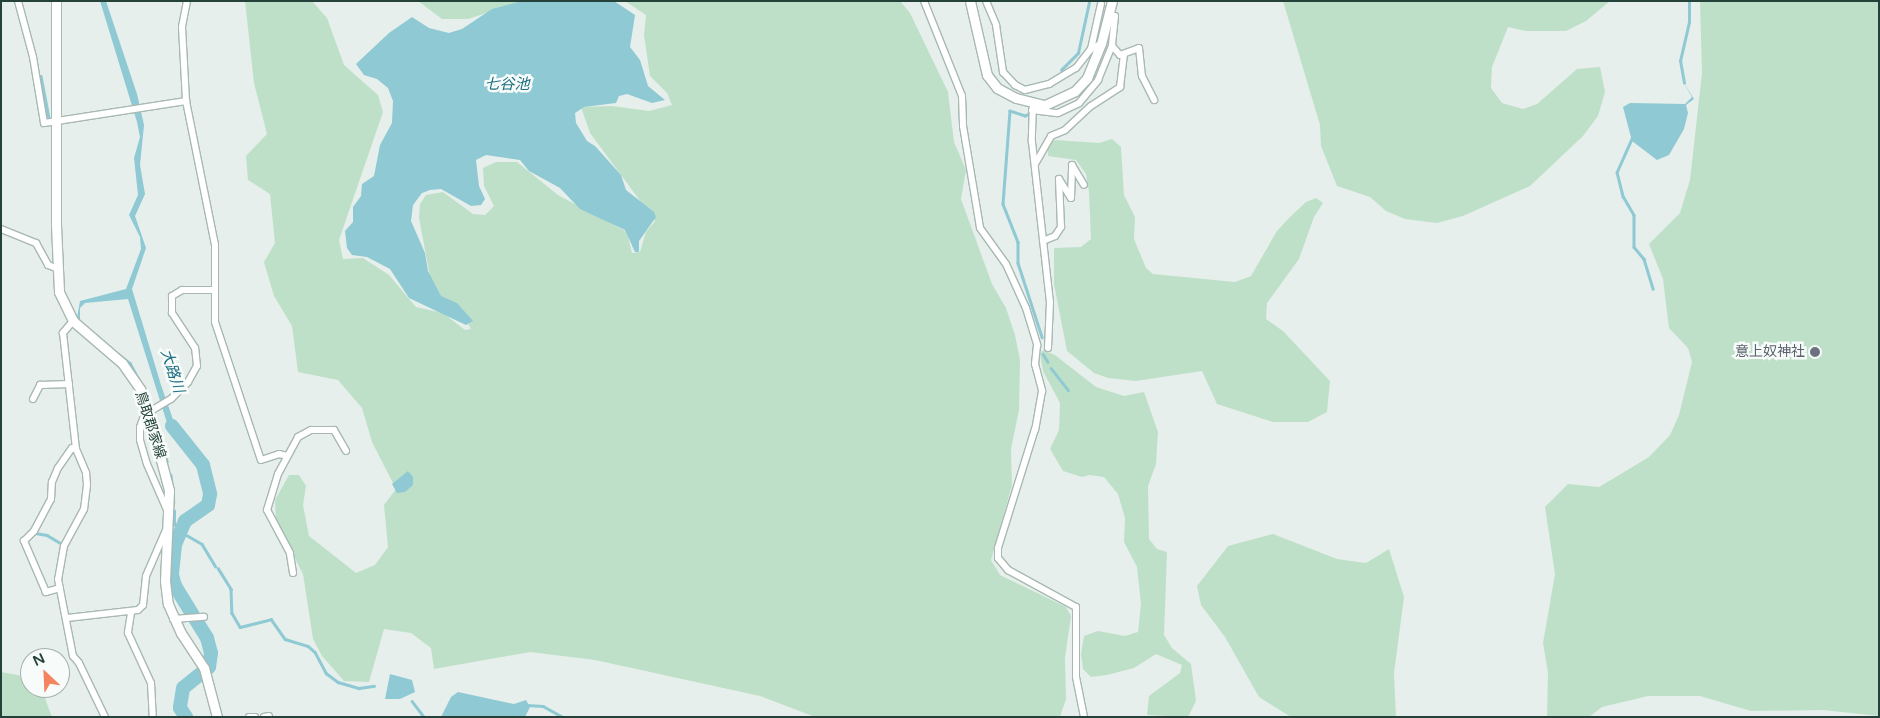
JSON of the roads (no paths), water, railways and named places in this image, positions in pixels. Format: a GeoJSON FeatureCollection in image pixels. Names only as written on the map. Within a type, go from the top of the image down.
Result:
{"type":"FeatureCollection","features":[{"type":"Feature","properties":{"kind":"main road","name":"鳥取郡家線"},"geometry":{"type":"LineString","coordinates":[[56,1],[56,268],[59,292],[72,321],[122,364],[140,389],[148,410],[169,490],[166,587],[173,619],[205,672],[217,717]]}},
{"type":"Feature","properties":{"kind":"main road"},"geometry":{"type":"LineString","coordinates":[[970,1],[987,75],[997,88],[1032,107],[1045,105],[1075,91],[1087,78],[1101,44],[1105,3]]}},
{"type":"Feature","properties":{"kind":"street"},"geometry":{"type":"LineString","coordinates":[[18,1],[33,57],[44,123],[186,101]]}},
{"type":"Feature","properties":{"kind":"street"},"geometry":{"type":"LineString","coordinates":[[187,1],[182,27],[186,101],[211,222],[216,322],[259,457],[262,461],[279,454],[287,456]]}},
{"type":"Feature","properties":{"kind":"street"},"geometry":{"type":"LineString","coordinates":[[924,1],[962,96],[963,126],[980,228],[1006,264],[1026,308],[1037,345],[1035,364],[1042,391],[1035,429],[998,548],[998,558],[1004,567],[1076,607],[1076,677],[1084,717]]}},
{"type":"Feature","properties":{"kind":"street"},"geometry":{"type":"LineString","coordinates":[[986,1],[996,25],[1004,72],[1015,85],[1025,90],[1049,84],[1076,68],[1091,48],[1105,3]]}},
{"type":"Feature","properties":{"kind":"street"},"geometry":{"type":"LineString","coordinates":[[1048,348],[1050,302],[1035,164],[1032,107],[1058,112],[1080,103],[1098,80],[1112,45],[1115,16]]}},
{"type":"Feature","properties":{"kind":"street"},"geometry":{"type":"LineString","coordinates":[[1091,48],[1101,44]]}},
{"type":"Feature","properties":{"kind":"street"},"geometry":{"type":"LineString","coordinates":[[1112,45],[1117,54],[1124,55],[1139,48],[1142,76],[1154,100]]}},
{"type":"Feature","properties":{"kind":"street"},"geometry":{"type":"LineString","coordinates":[[1035,164],[1052,136],[1072,124],[1091,106],[1120,87],[1124,55]]}},
{"type":"Feature","properties":{"kind":"street"},"geometry":{"type":"LineString","coordinates":[[1044,241],[1055,236],[1061,227],[1058,179],[1071,198],[1072,165],[1084,185]]}},
{"type":"Feature","properties":{"kind":"street"},"geometry":{"type":"LineString","coordinates":[[1,229],[36,243],[48,265],[56,268]]}},
{"type":"Feature","properties":{"kind":"street"},"geometry":{"type":"LineString","coordinates":[[67,618],[105,611],[131,613],[143,605],[146,576],[169,518],[147,464],[140,440],[140,427],[148,410],[171,399],[188,382],[197,366],[195,348],[172,313],[172,296],[182,290],[215,290]]}},
{"type":"Feature","properties":{"kind":"street"},"geometry":{"type":"LineString","coordinates":[[72,321],[63,333],[76,449],[86,473],[86,497],[64,546],[57,572],[73,656],[79,663],[105,717]]}},
{"type":"Feature","properties":{"kind":"street"},"geometry":{"type":"LineString","coordinates":[[33,399],[40,386],[68,384]]}},
{"type":"Feature","properties":{"kind":"street"},"geometry":{"type":"LineString","coordinates":[[293,573],[290,553],[267,510],[287,456],[298,437],[322,428],[339,434],[346,451]]}},
{"type":"Feature","properties":{"kind":"street"},"geometry":{"type":"LineString","coordinates":[[60,588],[46,592],[24,541],[34,530],[52,499],[52,482],[58,468],[72,448],[76,449]]}},
{"type":"Feature","properties":{"kind":"street"},"geometry":{"type":"LineString","coordinates":[[131,613],[128,633],[151,683],[153,717]]}},
{"type":"Feature","properties":{"kind":"street"},"geometry":{"type":"LineString","coordinates":[[173,619],[204,617]]}},
{"type":"Feature","properties":{"kind":"street"},"geometry":{"type":"LineString","coordinates":[[249,717],[255,717]]}},
{"type":"Feature","properties":{"kind":"water"},"geometry":{"type":"Polygon","coordinates":[[[100,1],[106,1],[137,94],[144,125],[140,165],[145,194],[135,216],[146,248],[132,289],[161,385],[177,431],[183,438],[180,443],[168,426],[128,299],[85,303],[80,308],[80,320],[77,318],[80,301],[126,289],[141,249],[140,237],[129,215],[138,195],[134,158],[140,137],[100,1]]]}},
{"type":"Feature","properties":{"kind":"water","name":"七谷池"},"geometry":{"type":"Polygon","coordinates":[[[522,1],[614,1],[635,15],[630,47],[640,60],[648,86],[665,100],[652,103],[627,94],[619,96],[616,103],[584,107],[575,113],[576,123],[587,141],[595,146],[621,175],[626,190],[654,212],[656,217],[639,241],[639,252],[635,252],[625,230],[580,209],[560,188],[529,171],[520,160],[486,155],[476,160],[479,186],[485,199],[481,205],[471,206],[441,189],[430,190],[422,193],[413,205],[411,221],[425,253],[428,271],[441,296],[457,303],[473,321],[466,325],[409,298],[390,269],[367,257],[352,255],[347,248],[345,231],[353,222],[353,207],[361,196],[362,184],[374,176],[380,145],[392,123],[393,101],[388,88],[377,79],[364,75],[356,64],[389,33],[412,17],[429,28],[449,33],[462,29],[492,9],[522,1]]]}},
{"type":"Feature","properties":{"kind":"water"},"geometry":{"type":"Polygon","coordinates":[[[1682,80],[1694,99],[1686,105],[1688,113],[1684,129],[1669,155],[1657,160],[1632,141],[1623,107],[1630,103],[1685,104],[1692,97],[1682,80]]]}},
{"type":"Feature","properties":{"kind":"water"},"geometry":{"type":"Polygon","coordinates":[[[408,471],[413,477],[413,485],[405,492],[397,493],[392,484],[408,471]]]}},
{"type":"Feature","properties":{"kind":"water"},"geometry":{"type":"Polygon","coordinates":[[[390,674],[412,680],[415,692],[400,699],[385,699],[390,674]]]}},
{"type":"Feature","properties":{"kind":"water"},"geometry":{"type":"Polygon","coordinates":[[[458,692],[514,704],[526,700],[530,707],[525,717],[441,717],[451,697],[458,692]]]}},
{"type":"Feature","properties":{"kind":"waterway"},"geometry":{"type":"LineString","coordinates":[[1684,83],[1680,61],[1689,22],[1689,1]]}},
{"type":"Feature","properties":{"kind":"waterway"},"geometry":{"type":"LineString","coordinates":[[1061,70],[1078,53],[1089,2]]}},
{"type":"Feature","properties":{"kind":"waterway"},"geometry":{"type":"LineString","coordinates":[[41,76],[49,118]]}},
{"type":"Feature","properties":{"kind":"waterway"},"geometry":{"type":"LineString","coordinates":[[1029,114],[1025,116],[1010,111],[1003,204],[1018,242],[1018,263],[1042,337]]}},
{"type":"Feature","properties":{"kind":"waterway"},"geometry":{"type":"LineString","coordinates":[[1632,139],[1617,172],[1623,196],[1634,215],[1634,247],[1644,259],[1653,289]]}},
{"type":"Feature","properties":{"kind":"waterway"},"geometry":{"type":"LineString","coordinates":[[108,346],[130,363],[150,400]]}},
{"type":"Feature","properties":{"kind":"waterway"},"geometry":{"type":"LineString","coordinates":[[1043,354],[1048,362]]}},
{"type":"Feature","properties":{"kind":"waterway"},"geometry":{"type":"LineString","coordinates":[[1051,368],[1068,390]]}},
{"type":"Feature","properties":{"kind":"waterway"},"geometry":{"type":"LineString","coordinates":[[155,418],[167,461]]}},
{"type":"Feature","properties":{"kind":"waterway","name":"大路川"},"geometry":{"type":"LineString","coordinates":[[172,426],[203,465],[210,494],[208,505],[185,521],[175,545],[172,575],[175,586],[207,638],[211,653],[209,667],[183,688],[180,708],[186,717]]}},
{"type":"Feature","properties":{"kind":"waterway"},"geometry":{"type":"LineString","coordinates":[[171,475],[174,502]]}},
{"type":"Feature","properties":{"kind":"waterway"},"geometry":{"type":"LineString","coordinates":[[174,511],[174,525]]}},
{"type":"Feature","properties":{"kind":"waterway","name":"大路川"},"geometry":{"type":"LineString","coordinates":[[170,563],[173,531]]}},
{"type":"Feature","properties":{"kind":"waterway"},"geometry":{"type":"LineString","coordinates":[[35,533],[47,535],[62,544]]}},
{"type":"Feature","properties":{"kind":"waterway"},"geometry":{"type":"LineString","coordinates":[[183,533],[202,544],[215,566]]}},
{"type":"Feature","properties":{"kind":"waterway"},"geometry":{"type":"LineString","coordinates":[[218,568],[231,589],[232,613],[240,627],[271,619],[285,639],[308,646],[315,652],[326,673],[338,682],[359,688],[374,686]]}},
{"type":"Feature","properties":{"kind":"waterway"},"geometry":{"type":"LineString","coordinates":[[412,701],[424,717]]}},
{"type":"Feature","properties":{"kind":"waterway"},"geometry":{"type":"LineString","coordinates":[[526,705],[543,706],[563,717]]}},
{"type":"Feature","properties":{"kind":"place","name":"意上奴神社"},"geometry":{"type":"Point","coordinates":[1815,352]}}]}
